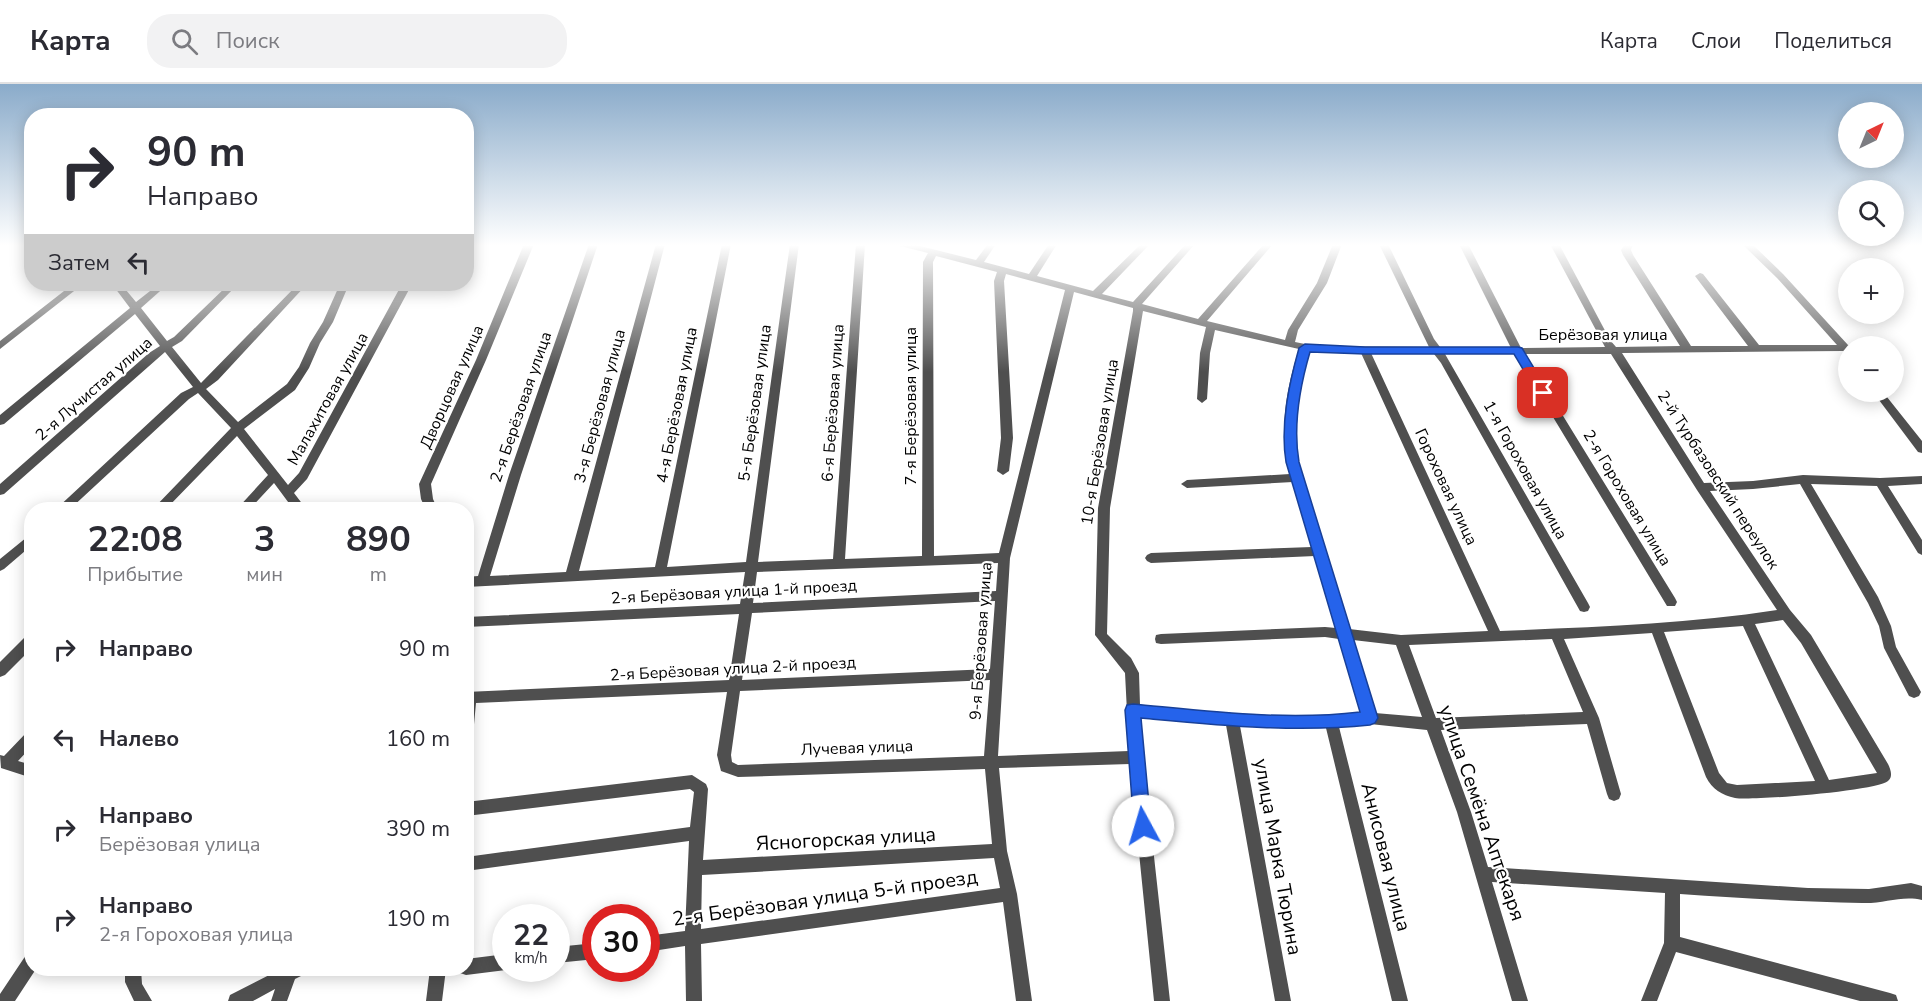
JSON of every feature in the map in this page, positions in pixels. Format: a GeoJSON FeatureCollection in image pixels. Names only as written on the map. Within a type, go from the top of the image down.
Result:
{"type":"FeatureCollection","features":[{"type":"Feature","properties":{"kind":"street","name":"Дворцовая улица"},"geometry":{"type":"LineString","coordinates":[[428,502],[425,484],[512,287]]}},
{"type":"Feature","properties":{"kind":"street","name":"2-я Берёзовая улица"},"geometry":{"type":"LineString","coordinates":[[482,582],[515,475],[579,287]]}},
{"type":"Feature","properties":{"kind":"street","name":"3-я Берёзовая улица"},"geometry":{"type":"LineString","coordinates":[[571,577],[649,287]]}},
{"type":"Feature","properties":{"kind":"street","name":"4-я Берёзовая улица"},"geometry":{"type":"LineString","coordinates":[[660,572],[717,287]]}},
{"type":"Feature","properties":{"kind":"street","name":"5-я Берёзовая улица"},"geometry":{"type":"LineString","coordinates":[[726,766],[724,755],[746,608],[788,287]]}},
{"type":"Feature","properties":{"kind":"street","name":"6-я Берёзовая улица"},"geometry":{"type":"LineString","coordinates":[[839,565],[857,287]]}},
{"type":"Feature","properties":{"kind":"street","name":"7-я Берёзовая улица"},"geometry":{"type":"LineString","coordinates":[[928,287],[928,561]]}},
{"type":"Feature","properties":{"kind":"street"},"geometry":{"type":"LineString","coordinates":[[999,287],[1007,438],[1003,471]]}},
{"type":"Feature","properties":{"kind":"street","name":"Берёзовая улица"},"geometry":{"type":"LineString","coordinates":[[1065,287],[1206,325],[1305,348],[1365,351],[1838,349]]}},
{"type":"Feature","properties":{"kind":"street"},"geometry":{"type":"LineString","coordinates":[[1095,295],[1103,287]]}},
{"type":"Feature","properties":{"kind":"street"},"geometry":{"type":"LineString","coordinates":[[1137,306],[1139,299],[1151,287]]}},
{"type":"Feature","properties":{"kind":"street"},"geometry":{"type":"LineString","coordinates":[[1202,399],[1206,325],[1236,287]]}},
{"type":"Feature","properties":{"kind":"street"},"geometry":{"type":"LineString","coordinates":[[1289,345],[1293,330],[1320,287]]}},
{"type":"Feature","properties":{"kind":"street","name":"1-я Гороховая улица"},"geometry":{"type":"LineString","coordinates":[[1405,287],[1436,350],[1584,607]]}},
{"type":"Feature","properties":{"kind":"street","name":"2-я Гороховая улица"},"geometry":{"type":"LineString","coordinates":[[1486,287],[1518,351],[1671,602]]}},
{"type":"Feature","properties":{"kind":"street","name":"2-й Турбазовский переулок"},"geometry":{"type":"LineString","coordinates":[[1577,287],[1606,342],[1617,354],[1701,487],[1786,614],[1806,639],[1883,769],[1884,776],[1877,780],[1825,787]]}},
{"type":"Feature","properties":{"kind":"street"},"geometry":{"type":"LineString","coordinates":[[1648,287],[1688,350]]}},
{"type":"Feature","properties":{"kind":"street"},"geometry":{"type":"LineString","coordinates":[[1708,287],[1756,349]]}},
{"type":"Feature","properties":{"kind":"street"},"geometry":{"type":"LineString","coordinates":[[1788,287],[1838,340]]}},
{"type":"Feature","properties":{"kind":"street","name":"9-я Берёзовая улица"},"geometry":{"type":"LineString","coordinates":[[1024,1001],[1009,894],[1000,851],[991,760],[1004,558],[1070,288]]}},
{"type":"Feature","properties":{"kind":"street"},"geometry":{"type":"LineString","coordinates":[[0,346],[69,291]]}},
{"type":"Feature","properties":{"kind":"street"},"geometry":{"type":"LineString","coordinates":[[122,291],[294,502]]}},
{"type":"Feature","properties":{"kind":"street"},"geometry":{"type":"LineString","coordinates":[[0,421],[155,291]]}},
{"type":"Feature","properties":{"kind":"street","name":"2-я Лучистая улица"},"geometry":{"type":"LineString","coordinates":[[0,492],[153,355],[178,339],[227,291]]}},
{"type":"Feature","properties":{"kind":"street"},"geometry":{"type":"LineString","coordinates":[[70,502],[185,396],[214,377],[296,291]]}},
{"type":"Feature","properties":{"kind":"street"},"geometry":{"type":"LineString","coordinates":[[166,502],[237,429],[291,387],[304,368],[342,291]]}},
{"type":"Feature","properties":{"kind":"street","name":"Малахитовая улица"},"geometry":{"type":"LineString","coordinates":[[287,493],[303,476],[404,291]]}},
{"type":"Feature","properties":{"kind":"street","name":"10-я Берёзовая улица"},"geometry":{"type":"LineString","coordinates":[[1137,306],[1104,508],[1101,635],[1106,643],[1130,665],[1132,673],[1136,757],[1162,1001]]}},
{"type":"Feature","properties":{"kind":"street"},"geometry":{"type":"LineString","coordinates":[[1305,348],[1297,375],[1290,445],[1297,478],[1370,718]]}},
{"type":"Feature","properties":{"kind":"street","name":"Гороховая улица"},"geometry":{"type":"LineString","coordinates":[[1365,351],[1497,637]]}},
{"type":"Feature","properties":{"kind":"street"},"geometry":{"type":"LineString","coordinates":[[1886,402],[1922,449]]}},
{"type":"Feature","properties":{"kind":"street"},"geometry":{"type":"LineString","coordinates":[[250,502],[273,477]]}},
{"type":"Feature","properties":{"kind":"street"},"geometry":{"type":"LineString","coordinates":[[1187,484],[1297,478]]}},
{"type":"Feature","properties":{"kind":"street"},"geometry":{"type":"LineString","coordinates":[[1803,479],[1874,601],[1885,626],[1890,648],[1914,692]]}},
{"type":"Feature","properties":{"kind":"street"},"geometry":{"type":"LineString","coordinates":[[1701,487],[1753,485],[1803,479],[1880,482],[1922,480]]}},
{"type":"Feature","properties":{"kind":"street"},"geometry":{"type":"LineString","coordinates":[[1880,482],[1922,550]]}},
{"type":"Feature","properties":{"kind":"street"},"geometry":{"type":"LineString","coordinates":[[0,566],[24,544]]}},
{"type":"Feature","properties":{"kind":"street"},"geometry":{"type":"LineString","coordinates":[[1151,558],[1319,551]]}},
{"type":"Feature","properties":{"kind":"street"},"geometry":{"type":"LineString","coordinates":[[474,582],[750,567],[1004,558]]}},
{"type":"Feature","properties":{"kind":"street","name":"2-я Берёзовая улица 1-й проезд"},"geometry":{"type":"LineString","coordinates":[[474,622],[1002,596]]}},
{"type":"Feature","properties":{"kind":"street"},"geometry":{"type":"LineString","coordinates":[[1161,639],[1325,632],[1401,640],[1497,637],[1747,620],[1786,614]]}},
{"type":"Feature","properties":{"kind":"street"},"geometry":{"type":"LineString","coordinates":[[1656,627],[1717,783],[1723,788],[1737,792],[1825,787],[1747,620]]}},
{"type":"Feature","properties":{"kind":"street"},"geometry":{"type":"LineString","coordinates":[[1556,634],[1592,718],[1614,794]]}},
{"type":"Feature","properties":{"kind":"street","name":"улица Семёна Аптекаря"},"geometry":{"type":"LineString","coordinates":[[1401,640],[1464,812],[1520,1001]]}},
{"type":"Feature","properties":{"kind":"street"},"geometry":{"type":"LineString","coordinates":[[0,671],[24,647]]}},
{"type":"Feature","properties":{"kind":"street","name":"2-я Берёзовая улица 2-й проезд"},"geometry":{"type":"LineString","coordinates":[[474,699],[997,674]]}},
{"type":"Feature","properties":{"kind":"street"},"geometry":{"type":"LineString","coordinates":[[1133,710],[1232,720],[1331,722],[1370,718],[1430,724],[1592,718]]}},
{"type":"Feature","properties":{"kind":"street","name":"улица Марка Тюрина"},"geometry":{"type":"LineString","coordinates":[[1232,720],[1283,1001]]}},
{"type":"Feature","properties":{"kind":"street","name":"Анисовая улица"},"geometry":{"type":"LineString","coordinates":[[1331,722],[1400,1001]]}},
{"type":"Feature","properties":{"kind":"street"},"geometry":{"type":"LineString","coordinates":[[24,743],[3,762],[24,769]]}},
{"type":"Feature","properties":{"kind":"street","name":"Лучевая улица"},"geometry":{"type":"LineString","coordinates":[[726,766],[738,771],[991,760],[1136,757]]}},
{"type":"Feature","properties":{"kind":"street"},"geometry":{"type":"LineString","coordinates":[[474,807],[692,782],[701,789],[696,833],[692,939],[694,1001]]}},
{"type":"Feature","properties":{"kind":"street"},"geometry":{"type":"LineString","coordinates":[[474,863],[696,833]]}},
{"type":"Feature","properties":{"kind":"street","name":"Ясногорская улица"},"geometry":{"type":"LineString","coordinates":[[695,868],[1000,851]]}},
{"type":"Feature","properties":{"kind":"street"},"geometry":{"type":"LineString","coordinates":[[1483,874],[1829,896],[1869,896],[1911,890],[1922,893]]}},
{"type":"Feature","properties":{"kind":"street"},"geometry":{"type":"LineString","coordinates":[[1649,1001],[1672,943],[1673,887]]}},
{"type":"Feature","properties":{"kind":"street","name":"2-я Берёзовая улица 5-й проезд"},"geometry":{"type":"LineString","coordinates":[[660,942],[1009,894]]}},
{"type":"Feature","properties":{"kind":"street"},"geometry":{"type":"LineString","coordinates":[[1672,943],[1890,1001]]}},
{"type":"Feature","properties":{"kind":"street"},"geometry":{"type":"LineString","coordinates":[[474,965],[492,963]]}},
{"type":"Feature","properties":{"kind":"street"},"geometry":{"type":"LineString","coordinates":[[5,1001],[24,973]]}},
{"type":"Feature","properties":{"kind":"street"},"geometry":{"type":"LineString","coordinates":[[131,976],[136,993],[144,1001]]}},
{"type":"Feature","properties":{"kind":"street"},"geometry":{"type":"LineString","coordinates":[[236,1001],[284,976]]}},
{"type":"Feature","properties":{"kind":"street"},"geometry":{"type":"LineString","coordinates":[[279,1001],[290,976]]}},
{"type":"Feature","properties":{"kind":"street"},"geometry":{"type":"LineString","coordinates":[[434,1001],[439,976]]}},
{"type":"Feature","properties":{"kind":"route"},"geometry":{"type":"LineString","coordinates":[[1143,826],[1133,710],[1232,720],[1331,722],[1370,718],[1292,462],[1290,445],[1297,375],[1305,348],[1365,351],[1518,351],[1543,393]]}}]}
